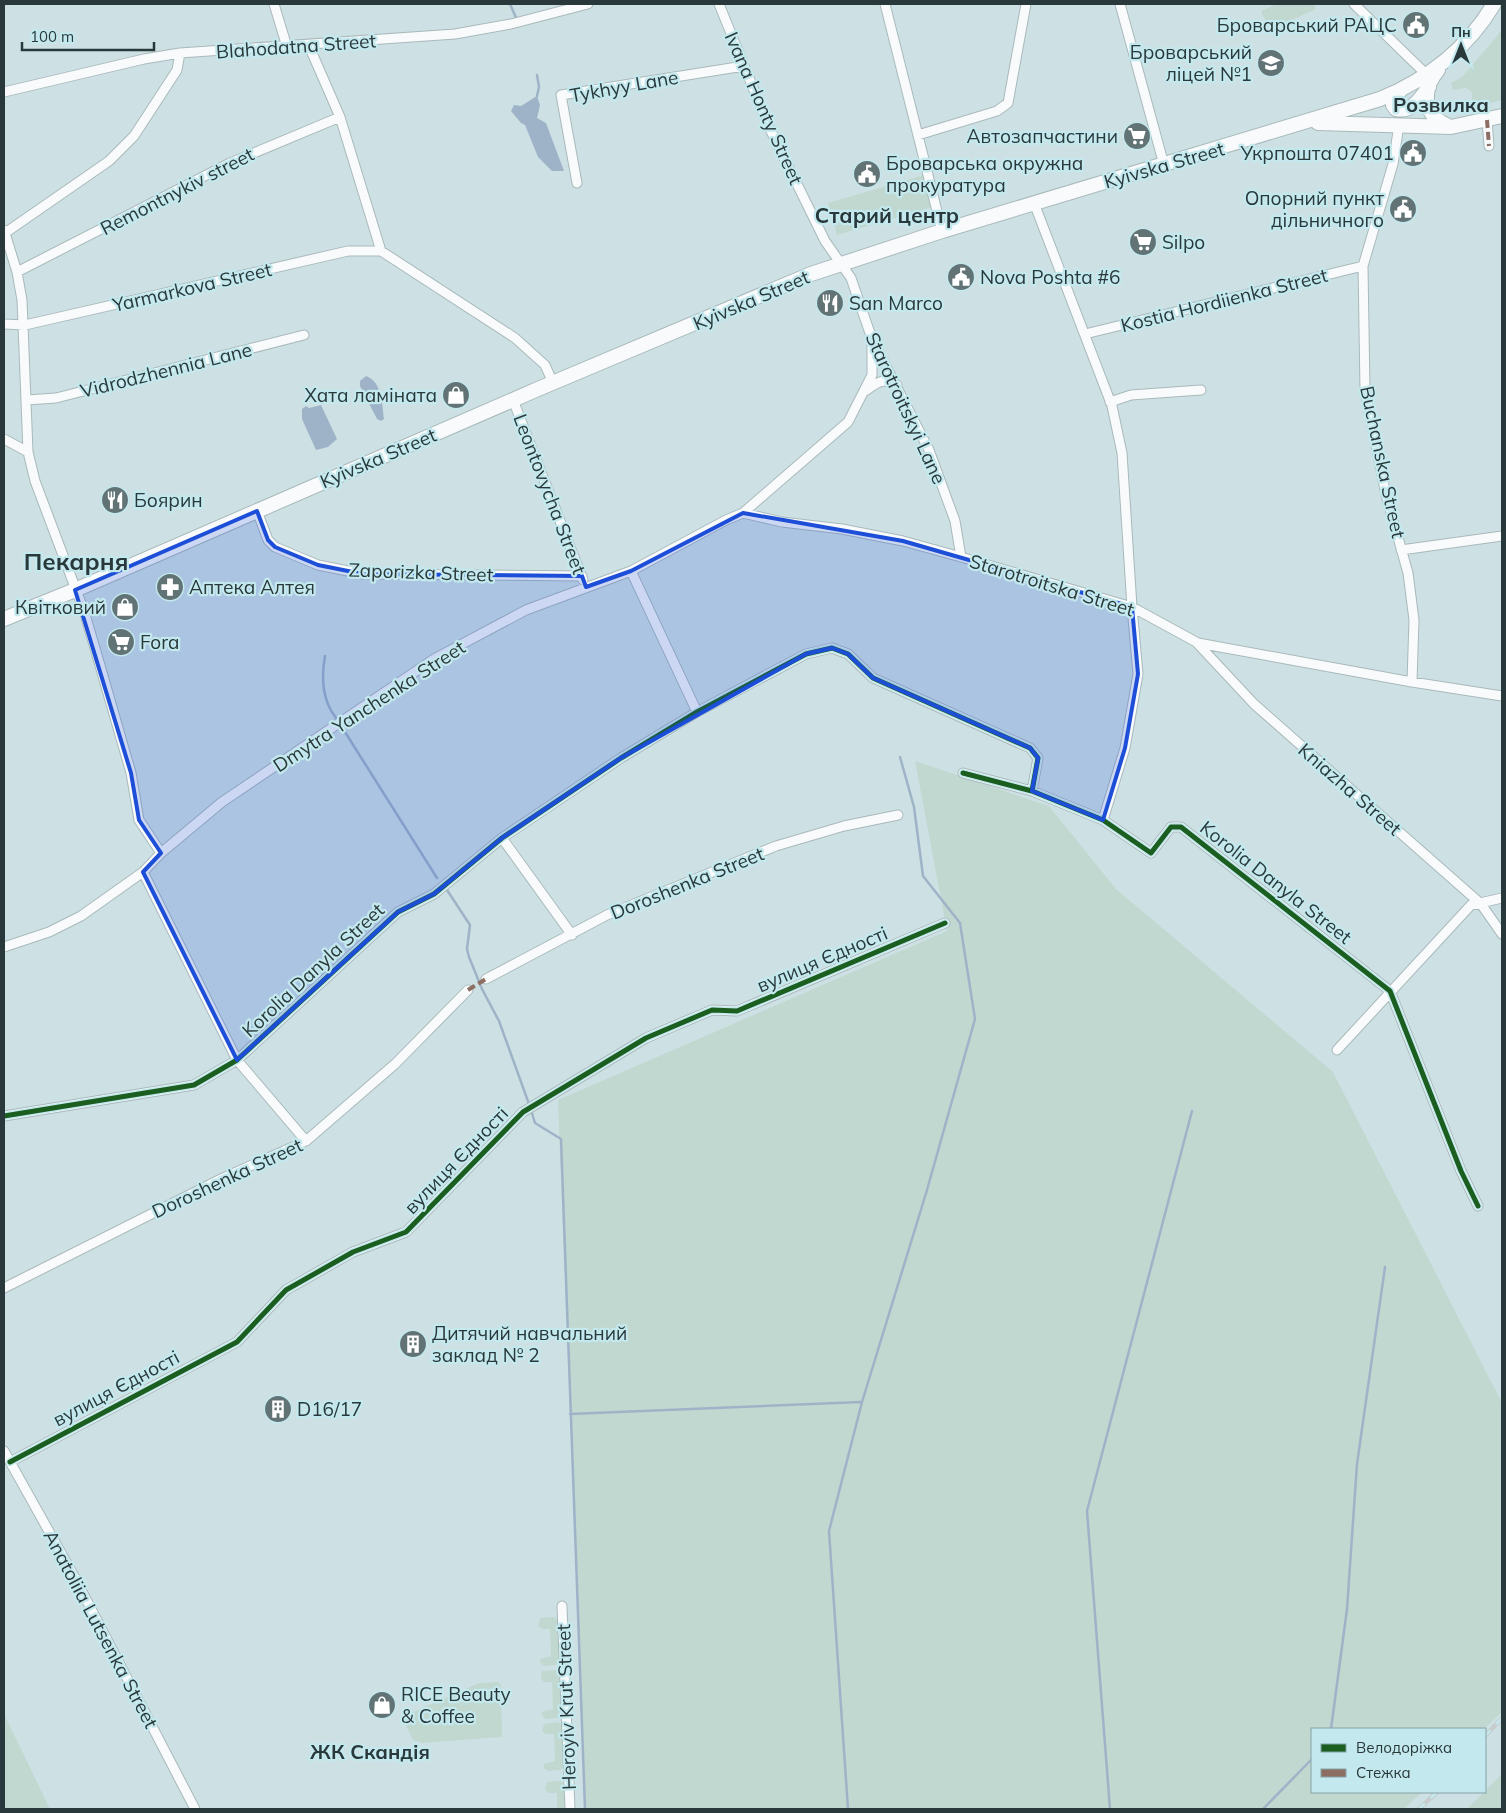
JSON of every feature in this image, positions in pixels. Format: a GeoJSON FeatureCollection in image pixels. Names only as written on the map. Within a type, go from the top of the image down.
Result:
{"type":"FeatureCollection","features":[{"type":"Feature","properties":{"kind":"main road"},"geometry":{"type":"LineString","coordinates":[[1403,89],[1394,96],[1393,105],[1396,108],[1406,110],[1415,105],[1428,81],[1473,35],[1494,4]]}},
{"type":"Feature","properties":{"kind":"main road"},"geometry":{"type":"LineString","coordinates":[[1428,81],[1430,113],[1438,121],[1451,127]]}},
{"type":"Feature","properties":{"kind":"main road","name":"Kyivska Street"},"geometry":{"type":"LineString","coordinates":[[4,619],[76,590],[513,400],[840,263],[1307,122],[1380,99],[1428,81]]}},
{"type":"Feature","properties":{"kind":"main road"},"geometry":{"type":"LineString","coordinates":[[1307,122],[1451,127],[1502,116]]}},
{"type":"Feature","properties":{"kind":"street"},"geometry":{"type":"LineString","coordinates":[[274,4],[287,47]]}},
{"type":"Feature","properties":{"kind":"street","name":"Blahodatna Street"},"geometry":{"type":"LineString","coordinates":[[4,92],[144,59],[180,53],[309,46],[455,34],[520,22],[588,4]]}},
{"type":"Feature","properties":{"kind":"street","name":"Ivana Honty Street"},"geometry":{"type":"LineString","coordinates":[[718,4],[769,127],[825,241],[840,263]]}},
{"type":"Feature","properties":{"kind":"street"},"geometry":{"type":"LineString","coordinates":[[885,4],[942,231]]}},
{"type":"Feature","properties":{"kind":"street"},"geometry":{"type":"LineString","coordinates":[[918,135],[997,112],[1008,103],[1026,4]]}},
{"type":"Feature","properties":{"kind":"street"},"geometry":{"type":"LineString","coordinates":[[1120,4],[1164,165]]}},
{"type":"Feature","properties":{"kind":"street"},"geometry":{"type":"LineString","coordinates":[[1354,4],[1428,81]]}},
{"type":"Feature","properties":{"kind":"street"},"geometry":{"type":"LineString","coordinates":[[309,46],[340,117],[381,251],[515,338],[545,365],[553,383]]}},
{"type":"Feature","properties":{"kind":"street"},"geometry":{"type":"LineString","coordinates":[[161,853],[139,820],[131,773],[99,662],[76,590],[35,481],[28,452],[25,325],[17,272],[4,231],[110,161],[134,136],[177,70],[180,53]]}},
{"type":"Feature","properties":{"kind":"street","name":"Tykhyy Lane"},"geometry":{"type":"LineString","coordinates":[[578,183],[562,95],[744,66]]}},
{"type":"Feature","properties":{"kind":"street","name":"Remontnykiv street"},"geometry":{"type":"LineString","coordinates":[[17,272],[230,164],[340,117]]}},
{"type":"Feature","properties":{"kind":"street"},"geometry":{"type":"LineString","coordinates":[[1487,120],[1489,146]]}},
{"type":"Feature","properties":{"kind":"street","name":"Buchanska Street"},"geometry":{"type":"LineString","coordinates":[[1399,125],[1393,164],[1363,266],[1365,392],[1386,495],[1408,573],[1414,620],[1412,682]]}},
{"type":"Feature","properties":{"kind":"street"},"geometry":{"type":"LineString","coordinates":[[1034,203],[1110,402],[1122,453],[1138,674],[1125,748],[1103,820]]}},
{"type":"Feature","properties":{"kind":"street","name":"Yarmarkova Street"},"geometry":{"type":"LineString","coordinates":[[4,324],[25,325],[348,251],[381,251]]}},
{"type":"Feature","properties":{"kind":"street","name":"Starotroitskyi Lane"},"geometry":{"type":"LineString","coordinates":[[840,263],[851,278],[872,339],[929,450],[955,521],[961,557]]}},
{"type":"Feature","properties":{"kind":"street","name":"Kostia Hordiienka Street"},"geometry":{"type":"LineString","coordinates":[[1085,334],[1363,266]]}},
{"type":"Feature","properties":{"kind":"street","name":"Vidrodzhennia Lane"},"geometry":{"type":"LineString","coordinates":[[27,400],[56,398],[304,335]]}},
{"type":"Feature","properties":{"kind":"street","name":"Dmytra Yanchenka Street"},"geometry":{"type":"LineString","coordinates":[[4,947],[49,932],[81,916],[143,872],[161,853],[222,802],[434,659],[526,610],[632,570],[726,520],[743,513],[848,422],[872,375],[872,339]]}},
{"type":"Feature","properties":{"kind":"street"},"geometry":{"type":"LineString","coordinates":[[864,392],[880,381],[886,380],[897,386]]}},
{"type":"Feature","properties":{"kind":"street"},"geometry":{"type":"LineString","coordinates":[[1110,402],[1130,395],[1201,390]]}},
{"type":"Feature","properties":{"kind":"street","name":"Leontovycha Street"},"geometry":{"type":"LineString","coordinates":[[513,400],[586,588]]}},
{"type":"Feature","properties":{"kind":"street"},"geometry":{"type":"LineString","coordinates":[[4,439],[28,452]]}},
{"type":"Feature","properties":{"kind":"street","name":"Zaporizka Street"},"geometry":{"type":"LineString","coordinates":[[257,511],[268,540],[275,547],[318,565],[363,574],[582,576]]}},
{"type":"Feature","properties":{"kind":"street","name":"Starotroitska Street"},"geometry":{"type":"LineString","coordinates":[[743,513],[782,522],[842,529],[903,541],[961,557],[1132,607],[1198,643],[1412,682],[1502,696]]}},
{"type":"Feature","properties":{"kind":"street"},"geometry":{"type":"LineString","coordinates":[[1402,550],[1502,536]]}},
{"type":"Feature","properties":{"kind":"street"},"geometry":{"type":"LineString","coordinates":[[632,570],[697,712]]}},
{"type":"Feature","properties":{"kind":"street","name":"Kniazha Street"},"geometry":{"type":"LineString","coordinates":[[1198,643],[1254,704],[1480,904],[1502,934]]}},
{"type":"Feature","properties":{"kind":"street","name":"Korolia Danyla Street"},"geometry":{"type":"LineString","coordinates":[[4,1116],[194,1085],[237,1060],[398,912],[434,894],[502,838],[621,758],[697,712],[806,654],[832,648],[848,654],[873,678],[1030,748],[1038,758],[1032,791],[1103,820],[1151,853],[1171,827],[1181,827],[1390,991]]}},
{"type":"Feature","properties":{"kind":"street"},"geometry":{"type":"LineString","coordinates":[[962,773],[1032,791]]}},
{"type":"Feature","properties":{"kind":"street","name":"Doroshenka Street"},"geometry":{"type":"LineString","coordinates":[[486,979],[607,916],[776,846],[844,826],[898,815]]}},
{"type":"Feature","properties":{"kind":"street"},"geometry":{"type":"LineString","coordinates":[[502,838],[572,935]]}},
{"type":"Feature","properties":{"kind":"street"},"geometry":{"type":"LineString","coordinates":[[143,872],[237,1060],[306,1141]]}},
{"type":"Feature","properties":{"kind":"street"},"geometry":{"type":"LineString","coordinates":[[1338,1050],[1390,991],[1471,905],[1502,898]]}},
{"type":"Feature","properties":{"kind":"street","name":"вулиця Єдності"},"geometry":{"type":"LineString","coordinates":[[10,1462],[236,1342],[286,1290],[353,1252],[406,1232],[523,1112],[646,1038],[712,1010],[737,1011],[945,923]]}},
{"type":"Feature","properties":{"kind":"street","name":"Doroshenka Street"},"geometry":{"type":"LineString","coordinates":[[4,1288],[214,1182],[306,1141],[395,1064],[468,990]]}},
{"type":"Feature","properties":{"kind":"street"},"geometry":{"type":"LineString","coordinates":[[1390,991],[1461,1171],[1478,1206]]}},
{"type":"Feature","properties":{"kind":"street","name":"Anatoliia Lutsenka Street"},"geometry":{"type":"LineString","coordinates":[[4,1451],[75,1578],[196,1809]]}},
{"type":"Feature","properties":{"kind":"street","name":"Heroyiv Krut Street"},"geometry":{"type":"LineString","coordinates":[[562,1606],[570,1809]]}},
{"type":"Feature","properties":{"kind":"highlighted area"},"geometry":{"type":"Polygon","coordinates":[[[257,511],[268,540],[275,547],[318,565],[363,574],[582,576],[586,587],[631,571],[743,513],[903,541],[1132,607],[1138,674],[1125,748],[1103,820],[1032,791],[1038,758],[1030,748],[873,678],[848,654],[832,648],[806,654],[621,758],[502,838],[434,894],[398,912],[237,1060],[143,872],[161,853],[139,820],[131,773],[75,590],[257,511]]]}},
{"type":"Feature","properties":{"kind":"green space"},"geometry":{"type":"Polygon","coordinates":[[[1277,4],[1314,4],[1316,9],[1270,30],[1261,11],[1277,4]]]}},
{"type":"Feature","properties":{"kind":"green space"},"geometry":{"type":"Polygon","coordinates":[[[1502,30],[1502,100],[1472,107],[1472,92],[1466,88],[1453,90],[1451,83],[1462,77],[1502,30]]]}},
{"type":"Feature","properties":{"kind":"green space"},"geometry":{"type":"Polygon","coordinates":[[[924,175],[933,207],[837,235],[828,203],[924,175]]]}},
{"type":"Feature","properties":{"kind":"green space"},"geometry":{"type":"Polygon","coordinates":[[[915,761],[1049,806],[1116,889],[1333,1072],[1502,1403],[1502,1712],[1485,1728],[1311,1728],[1311,1793],[1421,1793],[1404,1809],[585,1809],[558,1100],[947,931],[915,761]]]}},
{"type":"Feature","properties":{"kind":"green space"},"geometry":{"type":"Polygon","coordinates":[[[554,1617],[558,1620],[559,1662],[556,1665],[544,1666],[540,1659],[551,1656],[550,1629],[542,1629],[538,1626],[540,1618],[554,1617]]]}},
{"type":"Feature","properties":{"kind":"green space"},"geometry":{"type":"Polygon","coordinates":[[[556,1670],[560,1673],[561,1715],[558,1718],[546,1719],[542,1712],[553,1709],[552,1682],[544,1682],[541,1679],[542,1671],[556,1670]]]}},
{"type":"Feature","properties":{"kind":"green space"},"geometry":{"type":"Polygon","coordinates":[[[498,1682],[501,1685],[502,1737],[422,1743],[413,1740],[403,1720],[404,1716],[479,1683],[498,1682]]]}},
{"type":"Feature","properties":{"kind":"green space"},"geometry":{"type":"Polygon","coordinates":[[[4,1714],[50,1809],[4,1809],[4,1714]]]}},
{"type":"Feature","properties":{"kind":"green space"},"geometry":{"type":"Polygon","coordinates":[[[558,1722],[562,1725],[563,1768],[548,1771],[544,1768],[544,1764],[555,1761],[554,1734],[546,1734],[542,1731],[544,1724],[558,1722]]]}},
{"type":"Feature","properties":{"kind":"green space"},"geometry":{"type":"Polygon","coordinates":[[[1502,1774],[1502,1809],[1467,1809],[1483,1793],[1486,1793],[1486,1790],[1502,1774]]]}},
{"type":"Feature","properties":{"kind":"green space"},"geometry":{"type":"Polygon","coordinates":[[[561,1781],[564,1784],[565,1809],[557,1809],[557,1793],[549,1793],[545,1790],[547,1782],[561,1781]]]}},
{"type":"Feature","properties":{"kind":"water"},"geometry":{"type":"Polygon","coordinates":[[[537,96],[540,105],[537,118],[546,123],[564,171],[552,171],[538,157],[525,125],[511,111],[514,105],[521,106],[537,96]]]}},
{"type":"Feature","properties":{"kind":"water"},"geometry":{"type":"Polygon","coordinates":[[[366,376],[375,383],[380,394],[384,419],[381,421],[377,419],[360,386],[360,381],[366,376]]]}},
{"type":"Feature","properties":{"kind":"water"},"geometry":{"type":"Polygon","coordinates":[[[321,405],[337,439],[328,447],[316,450],[302,419],[302,409],[306,406],[309,408],[321,405]]]}},
{"type":"Feature","properties":{"kind":"waterway"},"geometry":{"type":"LineString","coordinates":[[510,4],[517,20]]}},
{"type":"Feature","properties":{"kind":"waterway"},"geometry":{"type":"LineString","coordinates":[[537,75],[539,87],[537,96]]}},
{"type":"Feature","properties":{"kind":"waterway"},"geometry":{"type":"LineString","coordinates":[[325,656],[323,672],[325,696],[336,718]]}},
{"type":"Feature","properties":{"kind":"waterway"},"geometry":{"type":"LineString","coordinates":[[345,732],[437,878]]}},
{"type":"Feature","properties":{"kind":"waterway"},"geometry":{"type":"LineString","coordinates":[[848,1809],[829,1531],[862,1402],[927,1190],[975,1019],[960,923],[923,876],[914,807],[900,757]]}},
{"type":"Feature","properties":{"kind":"waterway"},"geometry":{"type":"LineString","coordinates":[[447,890],[470,925],[467,949],[469,957],[482,989],[499,1021],[529,1104]]}},
{"type":"Feature","properties":{"kind":"waterway"},"geometry":{"type":"LineString","coordinates":[[531,1110],[535,1123],[561,1139],[585,1809]]}},
{"type":"Feature","properties":{"kind":"waterway"},"geometry":{"type":"LineString","coordinates":[[1110,1809],[1087,1511],[1192,1111]]}},
{"type":"Feature","properties":{"kind":"waterway"},"geometry":{"type":"LineString","coordinates":[[1331,1728],[1347,1609],[1357,1464],[1385,1267]]}},
{"type":"Feature","properties":{"kind":"waterway"},"geometry":{"type":"LineString","coordinates":[[570,1414],[861,1402]]}},
{"type":"Feature","properties":{"kind":"waterway"},"geometry":{"type":"LineString","coordinates":[[1263,1809],[1311,1760]]}},
{"type":"Feature","properties":{"kind":"railway"},"geometry":{"type":"LineString","coordinates":[[1486,1735],[1502,1718]]}},
{"type":"Feature","properties":{"kind":"railway"},"geometry":{"type":"LineString","coordinates":[[1419,1809],[1436,1793]]}},
{"type":"Feature","properties":{"kind":"marked path"},"geometry":{"type":"LineString","coordinates":[[1487,120],[1489,146]]}},
{"type":"Feature","properties":{"kind":"marked path"},"geometry":{"type":"LineString","coordinates":[[468,990],[486,979]]}},
{"type":"Feature","properties":{"kind":"cycle path"},"geometry":{"type":"LineString","coordinates":[[4,1116],[194,1085],[237,1060],[398,912],[434,894],[502,838],[621,758],[697,712],[806,654],[832,648],[848,654],[873,678],[1030,748],[1038,758],[1032,791]]}},
{"type":"Feature","properties":{"kind":"cycle path"},"geometry":{"type":"LineString","coordinates":[[963,773],[1032,791],[1103,820],[1151,853],[1171,827],[1181,827],[1390,991],[1461,1171],[1478,1206]]}},
{"type":"Feature","properties":{"kind":"cycle path"},"geometry":{"type":"LineString","coordinates":[[10,1462],[237,1342],[286,1290],[353,1252],[406,1232],[523,1112],[646,1038],[712,1010],[737,1011],[945,923]]}},
{"type":"Feature","properties":{"kind":"place","name":"Броварський РАЦС"},"geometry":{"type":"Point","coordinates":[1416,25]}},
{"type":"Feature","properties":{"kind":"place","name":"Броварський ліцей №1"},"geometry":{"type":"Point","coordinates":[1271,63]}},
{"type":"Feature","properties":{"kind":"place","name":"Автозапчастини"},"geometry":{"type":"Point","coordinates":[1137,136]}},
{"type":"Feature","properties":{"kind":"place","name":"Укрпошта 07401"},"geometry":{"type":"Point","coordinates":[1413,153]}},
{"type":"Feature","properties":{"kind":"place","name":"Броварська окружна прокуратура"},"geometry":{"type":"Point","coordinates":[867,174]}},
{"type":"Feature","properties":{"kind":"place","name":"Опорний пункт дільничного"},"geometry":{"type":"Point","coordinates":[1403,209]}},
{"type":"Feature","properties":{"kind":"place","name":"Silpo"},"geometry":{"type":"Point","coordinates":[1143,242]}},
{"type":"Feature","properties":{"kind":"place","name":"Nova Poshta #6"},"geometry":{"type":"Point","coordinates":[961,277]}},
{"type":"Feature","properties":{"kind":"place","name":"San Marco"},"geometry":{"type":"Point","coordinates":[830,303]}},
{"type":"Feature","properties":{"kind":"place","name":"Хата ламіната"},"geometry":{"type":"Point","coordinates":[456,395]}},
{"type":"Feature","properties":{"kind":"place","name":"Боярин"},"geometry":{"type":"Point","coordinates":[115,500]}},
{"type":"Feature","properties":{"kind":"place","name":"Аптека Алтея"},"geometry":{"type":"Point","coordinates":[170,587]}},
{"type":"Feature","properties":{"kind":"place","name":"Квітковий"},"geometry":{"type":"Point","coordinates":[125,607]}},
{"type":"Feature","properties":{"kind":"place","name":"Fora"},"geometry":{"type":"Point","coordinates":[121,642]}},
{"type":"Feature","properties":{"kind":"place","name":"Дитячий навчальний заклад № 2"},"geometry":{"type":"Point","coordinates":[413,1344]}},
{"type":"Feature","properties":{"kind":"place","name":"D16/17"},"geometry":{"type":"Point","coordinates":[278,1409]}},
{"type":"Feature","properties":{"kind":"place","name":"RICE Beauty & Coffee"},"geometry":{"type":"Point","coordinates":[382,1705]}},
{"type":"Feature","properties":{"kind":"district","name":"Розвилка"},"geometry":{"type":"Point","coordinates":[1441,104]}},
{"type":"Feature","properties":{"kind":"district","name":"Старий центр"},"geometry":{"type":"Point","coordinates":[887,215]}},
{"type":"Feature","properties":{"kind":"district","name":"Пекарня"},"geometry":{"type":"Point","coordinates":[76,561]}},
{"type":"Feature","properties":{"kind":"district","name":"ЖК Скандія"},"geometry":{"type":"Point","coordinates":[370,1751]}}]}
